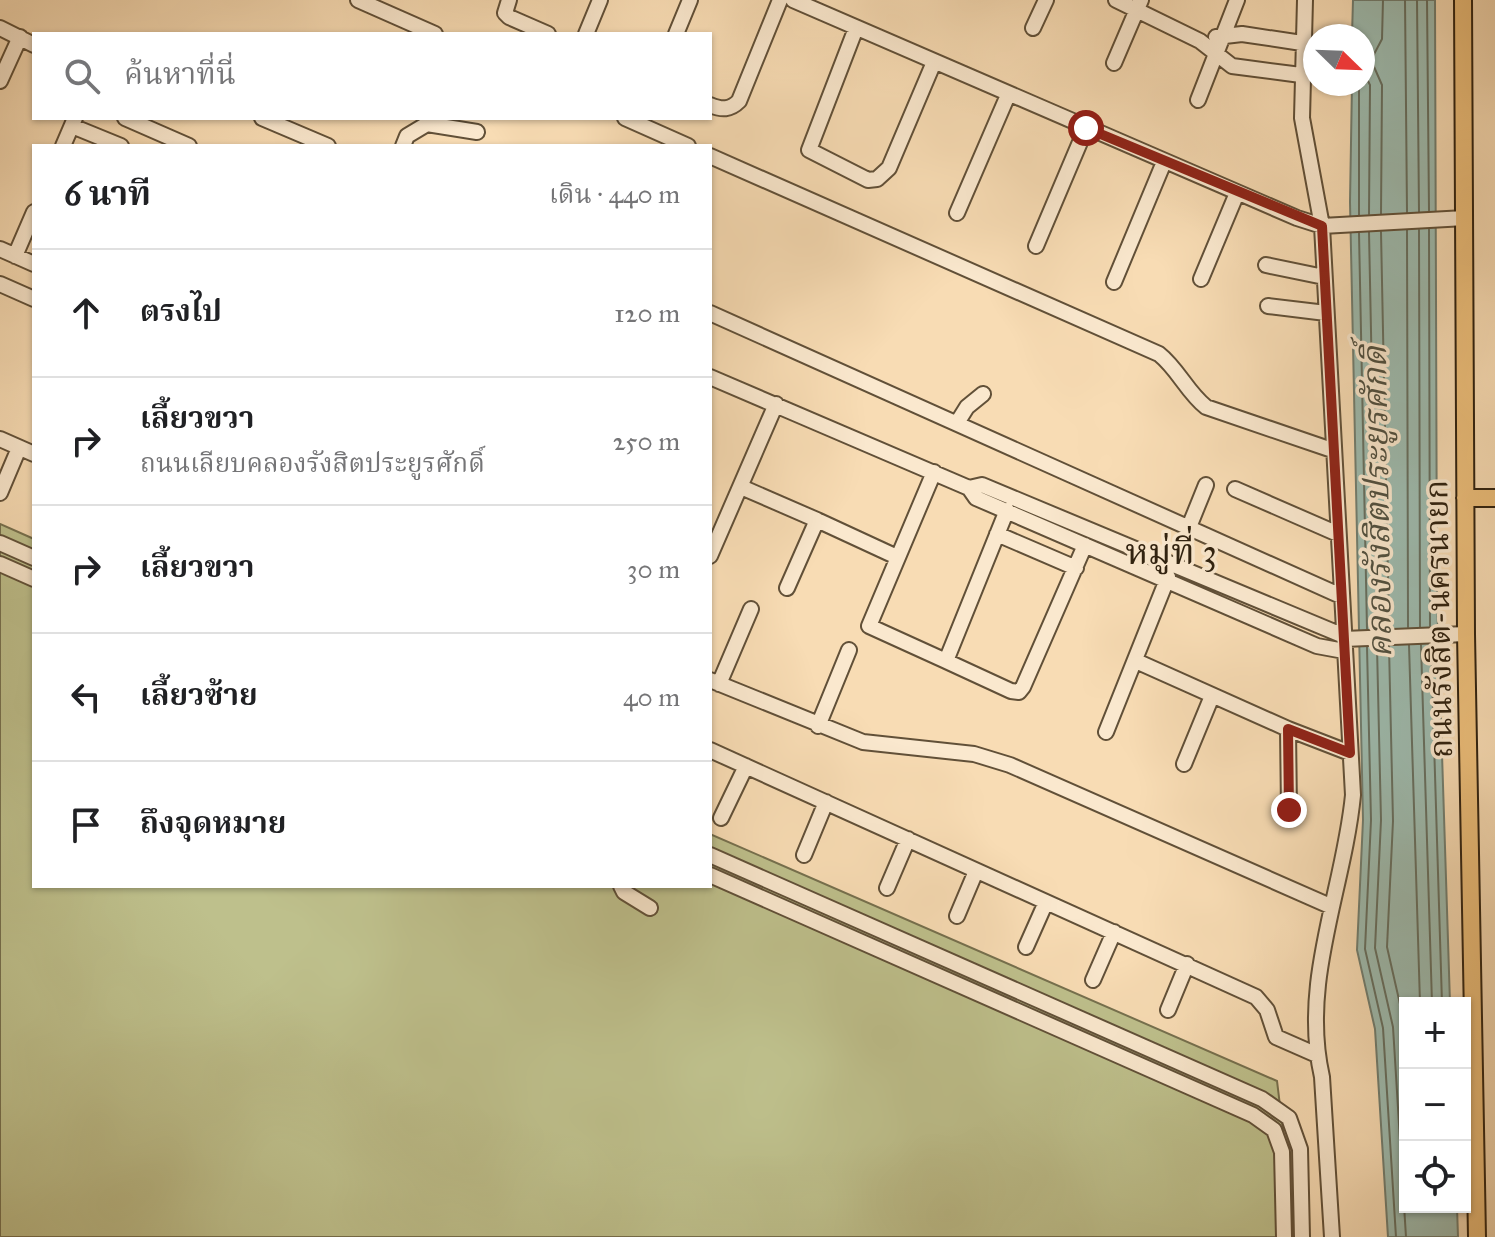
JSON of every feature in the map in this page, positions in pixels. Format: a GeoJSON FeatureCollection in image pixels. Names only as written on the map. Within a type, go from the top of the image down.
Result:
{"type":"FeatureCollection","features":[{"type":"Feature","properties":{"kind":"main road","name":"ถนนรังสิต-นครนายก"},"geometry":{"type":"LineString","coordinates":[[1463,0],[1458,219],[1465,498],[1461,634],[1477,1237]]}},
{"type":"Feature","properties":{"kind":"main road"},"geometry":{"type":"LineString","coordinates":[[1465,498],[1495,498]]}},
{"type":"Feature","properties":{"kind":"street"},"geometry":{"type":"LineString","coordinates":[[358,0],[430,32]]}},
{"type":"Feature","properties":{"kind":"street"},"geometry":{"type":"LineString","coordinates":[[509,0],[505,13],[509,17],[543,32]]}},
{"type":"Feature","properties":{"kind":"street"},"geometry":{"type":"LineString","coordinates":[[587,32],[600,0]]}},
{"type":"Feature","properties":{"kind":"street"},"geometry":{"type":"LineString","coordinates":[[677,32],[690,0]]}},
{"type":"Feature","properties":{"kind":"street"},"geometry":{"type":"LineString","coordinates":[[712,106],[720,109],[733,107],[739,101],[780,0]]}},
{"type":"Feature","properties":{"kind":"street"},"geometry":{"type":"LineString","coordinates":[[793,0],[1164,162],[1322,226],[1458,219]]}},
{"type":"Feature","properties":{"kind":"street"},"geometry":{"type":"LineString","coordinates":[[1033,28],[1046,0]]}},
{"type":"Feature","properties":{"kind":"street"},"geometry":{"type":"LineString","coordinates":[[1116,0],[1139,5],[1200,41],[1215,56],[1232,66],[1301,75]]}},
{"type":"Feature","properties":{"kind":"street"},"geometry":{"type":"LineString","coordinates":[[1198,100],[1237,0]]}},
{"type":"Feature","properties":{"kind":"street"},"geometry":{"type":"LineString","coordinates":[[1305,0],[1302,118],[1322,226],[1332,450],[1341,596],[1347,641],[1350,753],[1350,822],[1320,961],[1317,1055],[1322,1077],[1332,1237]]}},
{"type":"Feature","properties":{"kind":"street"},"geometry":{"type":"LineString","coordinates":[[1114,63],[1139,5]]}},
{"type":"Feature","properties":{"kind":"street"},"geometry":{"type":"LineString","coordinates":[[0,28],[32,44]]}},
{"type":"Feature","properties":{"kind":"street"},"geometry":{"type":"LineString","coordinates":[[856,28],[809,150],[868,180],[877,179],[889,168],[934,62]]}},
{"type":"Feature","properties":{"kind":"street"},"geometry":{"type":"LineString","coordinates":[[1200,41],[1242,34],[1302,43]]}},
{"type":"Feature","properties":{"kind":"street"},"geometry":{"type":"LineString","coordinates":[[0,81],[20,37]]}},
{"type":"Feature","properties":{"kind":"street"},"geometry":{"type":"LineString","coordinates":[[957,213],[1008,95]]}},
{"type":"Feature","properties":{"kind":"street"},"geometry":{"type":"LineString","coordinates":[[128,120],[156,140],[178,144]]}},
{"type":"Feature","properties":{"kind":"street"},"geometry":{"type":"LineString","coordinates":[[267,120],[323,144]]}},
{"type":"Feature","properties":{"kind":"street"},"geometry":{"type":"LineString","coordinates":[[630,120],[684,144]]}},
{"type":"Feature","properties":{"kind":"street"},"geometry":{"type":"LineString","coordinates":[[64,144],[74,122],[117,144]]}},
{"type":"Feature","properties":{"kind":"street"},"geometry":{"type":"LineString","coordinates":[[404,144],[407,136],[427,124],[477,132]]}},
{"type":"Feature","properties":{"kind":"street"},"geometry":{"type":"LineString","coordinates":[[1036,246],[1086,128]]}},
{"type":"Feature","properties":{"kind":"street"},"geometry":{"type":"LineString","coordinates":[[712,157],[1159,354],[1173,365],[1194,397],[1206,407],[1332,450]]}},
{"type":"Feature","properties":{"kind":"street"},"geometry":{"type":"LineString","coordinates":[[1114,282],[1164,162]]}},
{"type":"Feature","properties":{"kind":"street"},"geometry":{"type":"LineString","coordinates":[[1201,279],[1237,193]]}},
{"type":"Feature","properties":{"kind":"street"},"geometry":{"type":"LineString","coordinates":[[15,256],[32,217]]}},
{"type":"Feature","properties":{"kind":"street"},"geometry":{"type":"LineString","coordinates":[[0,249],[32,263]]}},
{"type":"Feature","properties":{"kind":"street"},"geometry":{"type":"LineString","coordinates":[[1266,265],[1324,277]]}},
{"type":"Feature","properties":{"kind":"street"},"geometry":{"type":"LineString","coordinates":[[0,284],[32,298]]}},
{"type":"Feature","properties":{"kind":"street"},"geometry":{"type":"LineString","coordinates":[[1268,306],[1326,313]]}},
{"type":"Feature","properties":{"kind":"street"},"geometry":{"type":"LineString","coordinates":[[712,314],[1341,596]]}},
{"type":"Feature","properties":{"kind":"street"},"geometry":{"type":"LineString","coordinates":[[712,378],[934,472],[969,488],[976,498],[1317,646],[1347,641],[1461,634]]}},
{"type":"Feature","properties":{"kind":"street"},"geometry":{"type":"LineString","coordinates":[[957,423],[967,407],[983,394]]}},
{"type":"Feature","properties":{"kind":"street"},"geometry":{"type":"LineString","coordinates":[[712,552],[776,404]]}},
{"type":"Feature","properties":{"kind":"street"},"geometry":{"type":"LineString","coordinates":[[0,439],[32,453]]}},
{"type":"Feature","properties":{"kind":"street"},"geometry":{"type":"LineString","coordinates":[[0,493],[19,448]]}},
{"type":"Feature","properties":{"kind":"street"},"geometry":{"type":"LineString","coordinates":[[934,472],[869,626],[1019,692],[1085,545]]}},
{"type":"Feature","properties":{"kind":"street"},"geometry":{"type":"LineString","coordinates":[[969,488],[982,485],[1347,641]]}},
{"type":"Feature","properties":{"kind":"street"},"geometry":{"type":"LineString","coordinates":[[1189,527],[1206,485]]}},
{"type":"Feature","properties":{"kind":"street"},"geometry":{"type":"LineString","coordinates":[[741,487],[897,557]]}},
{"type":"Feature","properties":{"kind":"street"},"geometry":{"type":"LineString","coordinates":[[1235,489],[1338,534]]}},
{"type":"Feature","properties":{"kind":"street"},"geometry":{"type":"LineString","coordinates":[[946,661],[1007,510]]}},
{"type":"Feature","properties":{"kind":"street"},"geometry":{"type":"LineString","coordinates":[[787,588],[817,520]]}},
{"type":"Feature","properties":{"kind":"street"},"geometry":{"type":"LineString","coordinates":[[997,534],[1076,568]]}},
{"type":"Feature","properties":{"kind":"street"},"geometry":{"type":"LineString","coordinates":[[0,543],[32,557]]}},
{"type":"Feature","properties":{"kind":"street"},"geometry":{"type":"LineString","coordinates":[[0,564],[32,578]]}},
{"type":"Feature","properties":{"kind":"street"},"geometry":{"type":"LineString","coordinates":[[1106,732],[1173,565]]}},
{"type":"Feature","properties":{"kind":"street"},"geometry":{"type":"LineString","coordinates":[[751,609],[714,682],[863,742],[974,754],[1010,765],[1330,906]]}},
{"type":"Feature","properties":{"kind":"street"},"geometry":{"type":"LineString","coordinates":[[818,726],[849,650]]}},
{"type":"Feature","properties":{"kind":"street"},"geometry":{"type":"LineString","coordinates":[[1136,661],[1288,729],[1350,753]]}},
{"type":"Feature","properties":{"kind":"street"},"geometry":{"type":"LineString","coordinates":[[1184,764],[1212,696]]}},
{"type":"Feature","properties":{"kind":"street"},"geometry":{"type":"LineString","coordinates":[[1288,729],[1289,810]]}},
{"type":"Feature","properties":{"kind":"street"},"geometry":{"type":"LineString","coordinates":[[712,751],[1256,997],[1267,1010],[1276,1037],[1317,1055]]}},
{"type":"Feature","properties":{"kind":"street"},"geometry":{"type":"LineString","coordinates":[[721,818],[746,766]]}},
{"type":"Feature","properties":{"kind":"street"},"geometry":{"type":"LineString","coordinates":[[804,855],[826,802]]}},
{"type":"Feature","properties":{"kind":"street"},"geometry":{"type":"LineString","coordinates":[[887,888],[908,839]]}},
{"type":"Feature","properties":{"kind":"street"},"geometry":{"type":"LineString","coordinates":[[712,856],[1262,1099],[1289,1118],[1300,1149],[1302,1237]]}},
{"type":"Feature","properties":{"kind":"street"},"geometry":{"type":"LineString","coordinates":[[957,916],[976,871]]}},
{"type":"Feature","properties":{"kind":"street"},"geometry":{"type":"LineString","coordinates":[[712,876],[1253,1115],[1274,1130],[1282,1152],[1284,1237]]}},
{"type":"Feature","properties":{"kind":"street"},"geometry":{"type":"LineString","coordinates":[[622,888],[650,908]]}},
{"type":"Feature","properties":{"kind":"street"},"geometry":{"type":"LineString","coordinates":[[1026,947],[1046,902]]}},
{"type":"Feature","properties":{"kind":"street"},"geometry":{"type":"LineString","coordinates":[[876,948],[884,931]]}},
{"type":"Feature","properties":{"kind":"street"},"geometry":{"type":"LineString","coordinates":[[1093,980],[1114,932]]}},
{"type":"Feature","properties":{"kind":"street"},"geometry":{"type":"LineString","coordinates":[[1168,1010],[1187,964]]}},
{"type":"Feature","properties":{"kind":"street"},"geometry":{"type":"LineString","coordinates":[[1112,1053],[1120,1036]]}},
{"type":"Feature","properties":{"kind":"green space"},"geometry":{"type":"Polygon","coordinates":[[[0,524],[32,538],[32,888],[712,888],[712,835],[1277,1081],[1296,1237],[0,1237],[0,524]]]}},
{"type":"Feature","properties":{"kind":"water","name":"คลองรังสิตประยูรศักดิ์"},"geometry":{"type":"Polygon","coordinates":[[[1353,0],[1435,0],[1437,598],[1450,997],[1399,997],[1399,1213],[1457,1213],[1458,1237],[1388,1237],[1375,1029],[1357,950],[1363,820],[1350,202],[1352,96],[1375,96],[1375,24],[1352,24],[1353,0]]]}},
{"type":"Feature","properties":{"kind":"district","name":"หมู่ที่ 3"},"geometry":{"type":"Point","coordinates":[1171,552]}},
{"type":"Feature","properties":{"kind":"route"},"geometry":{"type":"LineString","coordinates":[[1086,128],[1322,226],[1350,753],[1288,729],[1289,810]]}}]}
